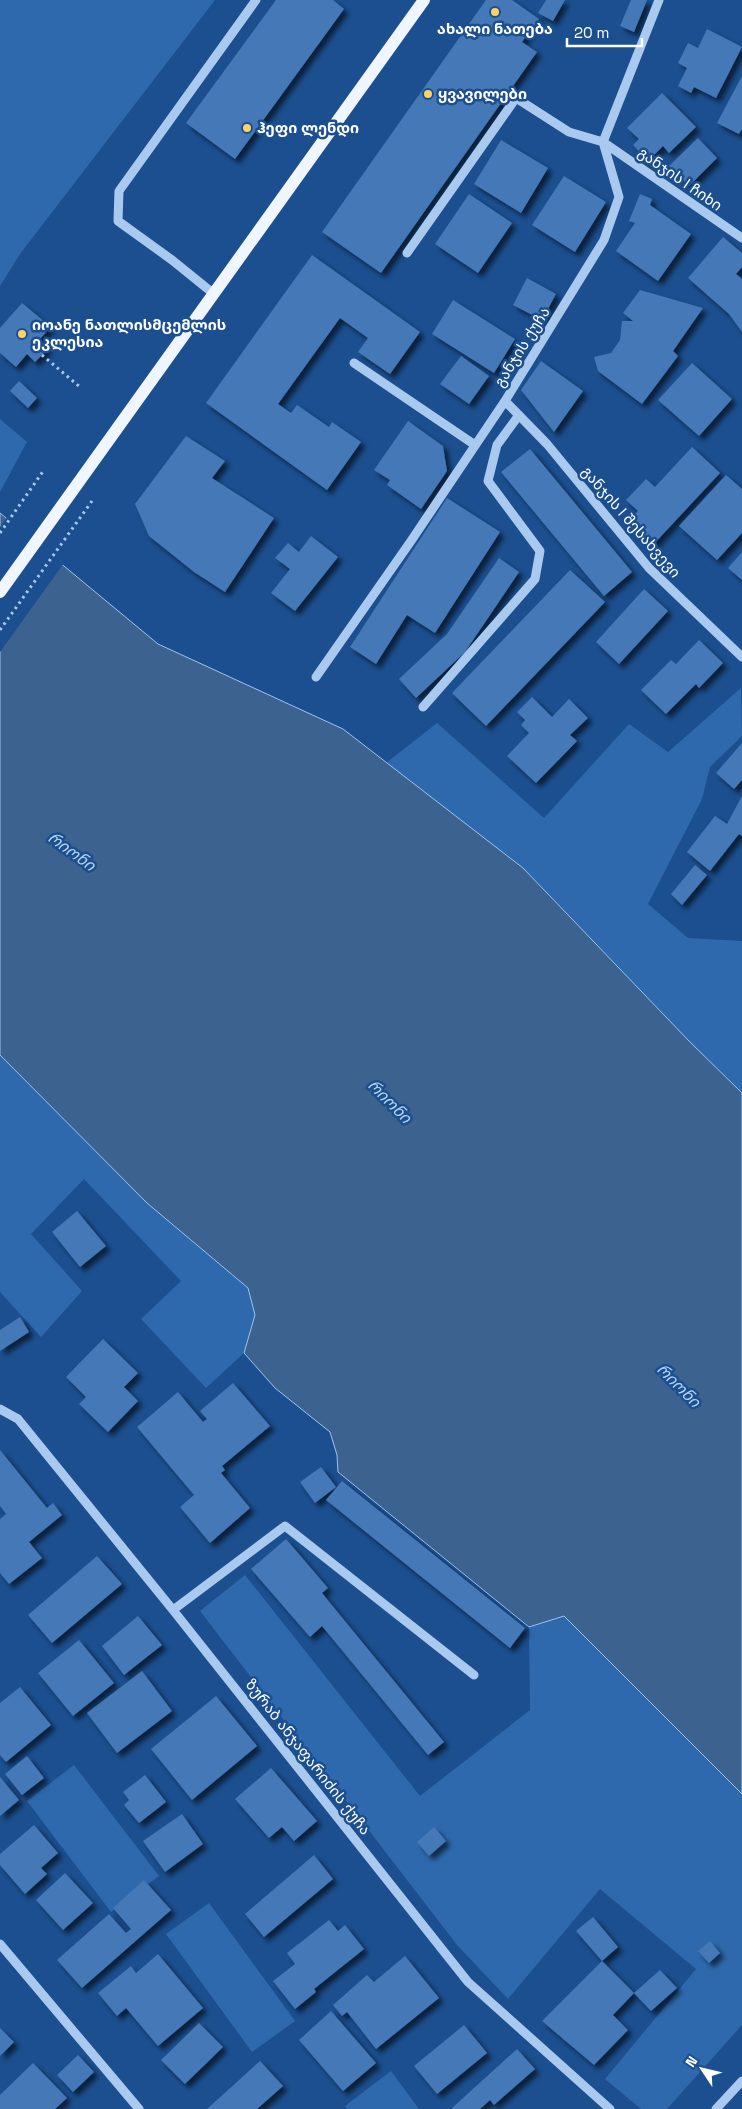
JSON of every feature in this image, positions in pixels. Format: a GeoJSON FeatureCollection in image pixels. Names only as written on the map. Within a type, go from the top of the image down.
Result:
{"type":"FeatureCollection","features":[{"type":"Feature","properties":{"kind":"main road"},"geometry":{"type":"LineString","coordinates":[[0,592],[424,0]]}},
{"type":"Feature","properties":{"kind":"street"},"geometry":{"type":"LineString","coordinates":[[214,294],[172,260],[118,222],[119,191],[256,0]]}},
{"type":"Feature","properties":{"kind":"street"},"geometry":{"type":"LineString","coordinates":[[603,142],[659,0]]}},
{"type":"Feature","properties":{"kind":"street","name":"განჯის I ჩიხი"},"geometry":{"type":"LineString","coordinates":[[407,253],[516,98],[569,132],[603,142],[742,238]]}},
{"type":"Feature","properties":{"kind":"street","name":"განჯის ქუჩა"},"geometry":{"type":"LineString","coordinates":[[316,677],[504,401],[604,240],[619,197],[603,142]]}},
{"type":"Feature","properties":{"kind":"street"},"geometry":{"type":"LineString","coordinates":[[354,362],[475,445]]}},
{"type":"Feature","properties":{"kind":"street","name":"განჯის I შესახვევი"},"geometry":{"type":"LineString","coordinates":[[504,401],[547,444],[649,568],[742,657]]}},
{"type":"Feature","properties":{"kind":"street"},"geometry":{"type":"LineString","coordinates":[[423,707],[535,579],[540,551],[488,481],[498,445],[519,415]]}},
{"type":"Feature","properties":{"kind":"street","name":"ზურაბ ანჯაფარიძის ქუჩა"},"geometry":{"type":"LineString","coordinates":[[0,1409],[18,1419],[173,1610],[468,1982],[610,2109]]}},
{"type":"Feature","properties":{"kind":"street"},"geometry":{"type":"LineString","coordinates":[[173,1610],[286,1526],[474,1675]]}},
{"type":"Feature","properties":{"kind":"street"},"geometry":{"type":"LineString","coordinates":[[0,1944],[139,2109]]}},
{"type":"Feature","properties":{"kind":"street"},"geometry":{"type":"LineString","coordinates":[[716,2109],[742,2081]]}},
{"type":"Feature","properties":{"kind":"path"},"geometry":{"type":"LineString","coordinates":[[42,355],[80,387]]}},
{"type":"Feature","properties":{"kind":"path"},"geometry":{"type":"LineString","coordinates":[[0,533],[44,470]]}},
{"type":"Feature","properties":{"kind":"path"},"geometry":{"type":"LineString","coordinates":[[0,630],[92,501]]}},
{"type":"Feature","properties":{"kind":"shaded area"},"geometry":{"type":"Polygon","coordinates":[[[0,0],[215,0],[20,254],[0,286],[0,0]]]}},
{"type":"Feature","properties":{"kind":"shaded area"},"geometry":{"type":"Polygon","coordinates":[[[0,419],[27,442],[0,492],[0,419]]]}},
{"type":"Feature","properties":{"kind":"shaded area"},"geometry":{"type":"Polygon","coordinates":[[[741,688],[742,736],[710,767],[702,799],[648,904],[688,938],[742,941],[742,1093],[689,1041],[523,868],[386,763],[437,723],[544,818],[629,724],[668,752],[741,688]]]}},
{"type":"Feature","properties":{"kind":"shaded area"},"geometry":{"type":"Polygon","coordinates":[[[0,1055],[147,1203],[248,1288],[255,1315],[244,1353],[206,1388],[141,1319],[181,1281],[84,1179],[31,1234],[82,1291],[41,1337],[0,1292],[0,1055]]]}},
{"type":"Feature","properties":{"kind":"shaded area"},"geometry":{"type":"Polygon","coordinates":[[[245,1575],[420,1796],[530,1710],[529,1627],[564,1616],[742,1793],[742,2025],[667,2109],[641,2109],[605,2079],[696,1969],[600,1889],[508,1999],[457,1945],[200,1611],[245,1575]]]}},
{"type":"Feature","properties":{"kind":"shaded area"},"geometry":{"type":"Polygon","coordinates":[[[74,1765],[159,1876],[111,1912],[27,1801],[74,1765]]]}},
{"type":"Feature","properties":{"kind":"shaded area"},"geometry":{"type":"Polygon","coordinates":[[[209,1903],[295,2021],[252,2052],[166,1934],[209,1903]]]}},
{"type":"Feature","properties":{"kind":"shaded area"},"geometry":{"type":"Polygon","coordinates":[[[391,2071],[419,2109],[347,2109],[345,2106],[391,2071]]]}},
{"type":"Feature","properties":{"kind":"water","name":"რიონი"},"geometry":{"type":"Polygon","coordinates":[[[0,513],[158,644],[343,729],[523,868],[689,1041],[742,1093],[742,1794],[564,1616],[529,1627],[338,1472],[337,1455],[330,1432],[275,1388],[244,1353],[255,1315],[248,1288],[147,1203],[0,1055],[0,513]]]}},
{"type":"Feature","properties":{"kind":"pier"},"geometry":{"type":"Polygon","coordinates":[[[8,516],[64,563],[0,652],[0,527],[8,516]]]}},
{"type":"Feature","properties":{"kind":"building"},"geometry":{"type":"Polygon","coordinates":[[[276,0],[333,0],[344,9],[235,159],[186,123],[276,0]]]}},
{"type":"Feature","properties":{"kind":"building"},"geometry":{"type":"Polygon","coordinates":[[[486,0],[512,0],[539,19],[522,42],[537,52],[381,273],[322,232],[486,0]]]}},
{"type":"Feature","properties":{"kind":"building"},"geometry":{"type":"Polygon","coordinates":[[[546,0],[565,0],[553,21],[538,13],[546,0]]]}},
{"type":"Feature","properties":{"kind":"building"},"geometry":{"type":"Polygon","coordinates":[[[631,0],[647,0],[634,32],[620,26],[631,0]]]}},
{"type":"Feature","properties":{"kind":"building"},"geometry":{"type":"Polygon","coordinates":[[[707,29],[742,47],[716,98],[694,87],[691,93],[678,86],[687,68],[678,63],[688,43],[698,48],[707,29]]]}},
{"type":"Feature","properties":{"kind":"building"},"geometry":{"type":"Polygon","coordinates":[[[742,76],[742,129],[739,134],[717,123],[742,76]]]}},
{"type":"Feature","properties":{"kind":"building"},"geometry":{"type":"Polygon","coordinates":[[[662,93],[696,127],[669,153],[663,146],[648,161],[633,145],[639,139],[627,128],[662,93]]]}},
{"type":"Feature","properties":{"kind":"building"},"geometry":{"type":"Polygon","coordinates":[[[698,138],[717,158],[689,186],[669,166],[698,138]]]}},
{"type":"Feature","properties":{"kind":"building"},"geometry":{"type":"Polygon","coordinates":[[[501,140],[548,168],[521,213],[474,184],[501,140]]]}},
{"type":"Feature","properties":{"kind":"building"},"geometry":{"type":"Polygon","coordinates":[[[564,176],[606,202],[575,252],[532,225],[564,176]]]}},
{"type":"Feature","properties":{"kind":"building"},"geometry":{"type":"Polygon","coordinates":[[[469,194],[512,223],[478,273],[435,244],[469,194]]]}},
{"type":"Feature","properties":{"kind":"building"},"geometry":{"type":"Polygon","coordinates":[[[640,194],[652,199],[650,205],[691,234],[658,281],[616,251],[635,223],[629,221],[640,194]]]}},
{"type":"Feature","properties":{"kind":"building"},"geometry":{"type":"Polygon","coordinates":[[[723,237],[742,253],[742,267],[736,274],[742,279],[742,332],[729,314],[688,278],[723,237]]]}},
{"type":"Feature","properties":{"kind":"building"},"geometry":{"type":"Polygon","coordinates":[[[312,255],[420,332],[390,374],[358,352],[368,338],[340,318],[278,404],[291,413],[297,405],[329,427],[332,422],[361,442],[327,490],[206,403],[312,255]]]}},
{"type":"Feature","properties":{"kind":"building"},"geometry":{"type":"Polygon","coordinates":[[[527,278],[556,294],[542,320],[513,305],[527,278]]]}},
{"type":"Feature","properties":{"kind":"building"},"geometry":{"type":"Polygon","coordinates":[[[640,290],[703,308],[673,351],[678,356],[642,404],[598,371],[594,357],[611,353],[620,340],[622,321],[633,321],[623,313],[640,290]]]}},
{"type":"Feature","properties":{"kind":"building"},"geometry":{"type":"Polygon","coordinates":[[[453,300],[515,339],[494,373],[432,334],[453,300]]]}},
{"type":"Feature","properties":{"kind":"building","name":"იოანე ნათლისმცემლის ეკლესია"},"geometry":{"type":"Polygon","coordinates":[[[22,303],[51,327],[39,340],[48,348],[42,355],[35,362],[27,354],[16,367],[0,353],[0,328],[22,303]]]}},
{"type":"Feature","properties":{"kind":"building"},"geometry":{"type":"Polygon","coordinates":[[[461,356],[489,376],[469,404],[440,384],[461,356]]]}},
{"type":"Feature","properties":{"kind":"building"},"geometry":{"type":"Polygon","coordinates":[[[541,361],[583,391],[554,432],[521,390],[541,361]]]}},
{"type":"Feature","properties":{"kind":"building"},"geometry":{"type":"Polygon","coordinates":[[[692,363],[732,399],[699,436],[658,400],[692,363]]]}},
{"type":"Feature","properties":{"kind":"building"},"geometry":{"type":"Polygon","coordinates":[[[19,381],[37,398],[28,408],[10,391],[19,381]]]}},
{"type":"Feature","properties":{"kind":"building"},"geometry":{"type":"Polygon","coordinates":[[[408,421],[443,446],[447,471],[421,509],[387,485],[390,480],[374,470],[408,421]]]}},
{"type":"Feature","properties":{"kind":"building"},"geometry":{"type":"Polygon","coordinates":[[[186,436],[225,461],[212,478],[274,518],[225,592],[194,572],[149,536],[135,504],[186,436]]]}},
{"type":"Feature","properties":{"kind":"building"},"geometry":{"type":"Polygon","coordinates":[[[692,447],[720,473],[651,547],[626,523],[638,511],[626,500],[646,479],[655,487],[692,447]]]}},
{"type":"Feature","properties":{"kind":"building"},"geometry":{"type":"Polygon","coordinates":[[[530,449],[632,572],[604,596],[501,472],[530,449]]]}},
{"type":"Feature","properties":{"kind":"building"},"geometry":{"type":"Polygon","coordinates":[[[726,475],[742,489],[742,533],[717,560],[679,526],[726,475]]]}},
{"type":"Feature","properties":{"kind":"building"},"geometry":{"type":"Polygon","coordinates":[[[447,498],[500,532],[435,633],[407,615],[376,664],[350,647],[447,498]]]}},
{"type":"Feature","properties":{"kind":"building"},"geometry":{"type":"Polygon","coordinates":[[[311,536],[338,557],[295,611],[271,593],[290,569],[275,558],[288,543],[299,552],[311,536]]]}},
{"type":"Feature","properties":{"kind":"building"},"geometry":{"type":"Polygon","coordinates":[[[742,552],[742,580],[728,568],[742,552]]]}},
{"type":"Feature","properties":{"kind":"building"},"geometry":{"type":"Polygon","coordinates":[[[499,558],[519,572],[465,652],[416,698],[399,679],[447,634],[499,558]]]}},
{"type":"Feature","properties":{"kind":"building"},"geometry":{"type":"Polygon","coordinates":[[[570,570],[605,602],[486,726],[452,693],[570,570]]]}},
{"type":"Feature","properties":{"kind":"building"},"geometry":{"type":"Polygon","coordinates":[[[644,589],[668,611],[619,664],[596,642],[644,589]]]}},
{"type":"Feature","properties":{"kind":"building"},"geometry":{"type":"Polygon","coordinates":[[[699,640],[723,663],[699,688],[696,684],[666,714],[641,690],[671,660],[676,664],[699,640]]]}},
{"type":"Feature","properties":{"kind":"building"},"geometry":{"type":"Polygon","coordinates":[[[532,697],[552,717],[569,699],[588,718],[570,735],[577,741],[536,783],[507,756],[529,733],[521,725],[525,720],[517,712],[532,697]]]}},
{"type":"Feature","properties":{"kind":"building"},"geometry":{"type":"Polygon","coordinates":[[[742,743],[742,780],[734,789],[716,773],[742,743]]]}},
{"type":"Feature","properties":{"kind":"building"},"geometry":{"type":"Polygon","coordinates":[[[742,796],[742,836],[739,834],[710,871],[687,852],[715,816],[727,824],[742,796]]]}},
{"type":"Feature","properties":{"kind":"building"},"geometry":{"type":"Polygon","coordinates":[[[695,865],[707,875],[682,905],[671,894],[695,865]]]}},
{"type":"Feature","properties":{"kind":"building"},"geometry":{"type":"Polygon","coordinates":[[[77,1211],[106,1246],[80,1267],[52,1232],[77,1211]]]}},
{"type":"Feature","properties":{"kind":"building"},"geometry":{"type":"Polygon","coordinates":[[[20,1317],[29,1332],[0,1351],[0,1330],[20,1317]]]}},
{"type":"Feature","properties":{"kind":"building"},"geometry":{"type":"Polygon","coordinates":[[[103,1339],[138,1373],[124,1387],[138,1401],[108,1432],[79,1404],[86,1397],[66,1377],[103,1339]]]}},
{"type":"Feature","properties":{"kind":"building"},"geometry":{"type":"Polygon","coordinates":[[[233,1383],[270,1426],[222,1466],[225,1470],[221,1473],[250,1508],[210,1543],[180,1507],[194,1495],[137,1427],[178,1392],[203,1422],[207,1419],[200,1411],[233,1383]]]}},
{"type":"Feature","properties":{"kind":"building"},"geometry":{"type":"Polygon","coordinates":[[[0,1450],[47,1508],[53,1503],[62,1515],[29,1542],[42,1558],[9,1584],[0,1573],[0,1519],[6,1514],[0,1506],[0,1450]]]}},
{"type":"Feature","properties":{"kind":"building"},"geometry":{"type":"Polygon","coordinates":[[[321,1467],[336,1487],[315,1503],[300,1482],[321,1467]]]}},
{"type":"Feature","properties":{"kind":"building"},"geometry":{"type":"Polygon","coordinates":[[[342,1481],[525,1628],[510,1648],[326,1500],[342,1481]]]}},
{"type":"Feature","properties":{"kind":"building"},"geometry":{"type":"Polygon","coordinates":[[[286,1539],[328,1588],[322,1593],[444,1742],[428,1755],[322,1626],[310,1637],[251,1569],[286,1539]]]}},
{"type":"Feature","properties":{"kind":"building"},"geometry":{"type":"Polygon","coordinates":[[[97,1556],[122,1584],[52,1643],[28,1615],[97,1556]]]}},
{"type":"Feature","properties":{"kind":"building"},"geometry":{"type":"Polygon","coordinates":[[[138,1616],[162,1645],[124,1675],[102,1646],[138,1616]]]}},
{"type":"Feature","properties":{"kind":"building"},"geometry":{"type":"Polygon","coordinates":[[[79,1640],[114,1683],[73,1716],[38,1673],[79,1640]]]}},
{"type":"Feature","properties":{"kind":"building"},"geometry":{"type":"Polygon","coordinates":[[[142,1671],[172,1711],[117,1753],[87,1713],[142,1671]]]}},
{"type":"Feature","properties":{"kind":"building"},"geometry":{"type":"Polygon","coordinates":[[[20,1687],[51,1725],[6,1762],[0,1755],[0,1703],[20,1687]]]}},
{"type":"Feature","properties":{"kind":"building"},"geometry":{"type":"Polygon","coordinates":[[[216,1696],[257,1746],[192,1800],[151,1749],[216,1696]]]}},
{"type":"Feature","properties":{"kind":"building"},"geometry":{"type":"Polygon","coordinates":[[[27,1756],[44,1778],[22,1795],[5,1774],[27,1756]]]}},
{"type":"Feature","properties":{"kind":"building"},"geometry":{"type":"Polygon","coordinates":[[[271,1768],[317,1821],[294,1841],[282,1827],[269,1838],[235,1799],[271,1768]]]}},
{"type":"Feature","properties":{"kind":"building"},"geometry":{"type":"Polygon","coordinates":[[[145,1775],[166,1802],[139,1823],[124,1805],[129,1800],[123,1792],[145,1775]]]}},
{"type":"Feature","properties":{"kind":"building"},"geometry":{"type":"Polygon","coordinates":[[[0,1777],[19,1800],[0,1816],[0,1777]]]}},
{"type":"Feature","properties":{"kind":"building"},"geometry":{"type":"Polygon","coordinates":[[[182,1814],[203,1844],[165,1872],[143,1841],[182,1814]]]}},
{"type":"Feature","properties":{"kind":"building"},"geometry":{"type":"Polygon","coordinates":[[[34,1825],[58,1853],[41,1868],[47,1874],[25,1894],[0,1865],[0,1854],[34,1825]]]}},
{"type":"Feature","properties":{"kind":"building"},"geometry":{"type":"Polygon","coordinates":[[[434,1827],[446,1841],[429,1856],[417,1842],[434,1827]]]}},
{"type":"Feature","properties":{"kind":"building"},"geometry":{"type":"Polygon","coordinates":[[[314,1855],[333,1879],[264,1937],[245,1914],[314,1855]]]}},
{"type":"Feature","properties":{"kind":"building"},"geometry":{"type":"Polygon","coordinates":[[[65,1873],[93,1903],[63,1930],[36,1900],[65,1873]]]}},
{"type":"Feature","properties":{"kind":"building"},"geometry":{"type":"Polygon","coordinates":[[[144,1880],[171,1910],[82,1988],[57,1960],[109,1914],[126,1933],[131,1929],[113,1908],[144,1880]]]}},
{"type":"Feature","properties":{"kind":"building"},"geometry":{"type":"Polygon","coordinates":[[[593,1917],[618,1947],[602,1961],[576,1931],[593,1917]]]}},
{"type":"Feature","properties":{"kind":"building"},"geometry":{"type":"Polygon","coordinates":[[[329,1920],[338,1931],[345,1925],[364,1949],[314,1989],[316,1992],[295,2009],[273,1981],[295,1964],[287,1953],[329,1920]]]}},
{"type":"Feature","properties":{"kind":"building"},"geometry":{"type":"Polygon","coordinates":[[[710,1941],[720,1953],[709,1963],[698,1951],[710,1941]]]}},
{"type":"Feature","properties":{"kind":"building"},"geometry":{"type":"Polygon","coordinates":[[[158,1954],[203,2008],[158,2046],[126,2008],[117,2016],[98,1993],[131,1966],[136,1973],[158,1954]]]}},
{"type":"Feature","properties":{"kind":"building"},"geometry":{"type":"Polygon","coordinates":[[[405,1956],[439,1998],[376,2049],[347,2012],[342,2016],[333,2005],[367,1975],[374,1982],[405,1956]]]}},
{"type":"Feature","properties":{"kind":"building"},"geometry":{"type":"Polygon","coordinates":[[[602,1961],[634,1993],[613,2015],[628,2030],[594,2065],[542,2021],[602,1961]]]}},
{"type":"Feature","properties":{"kind":"building"},"geometry":{"type":"Polygon","coordinates":[[[660,1970],[677,1988],[651,2011],[634,1993],[660,1970]]]}},
{"type":"Feature","properties":{"kind":"building"},"geometry":{"type":"Polygon","coordinates":[[[331,2011],[376,2063],[343,2091],[299,2040],[331,2011]]]}},
{"type":"Feature","properties":{"kind":"building"},"geometry":{"type":"Polygon","coordinates":[[[199,2023],[223,2047],[185,2084],[161,2060],[199,2023]]]}},
{"type":"Feature","properties":{"kind":"building"},"geometry":{"type":"Polygon","coordinates":[[[464,2025],[487,2053],[437,2094],[414,2066],[464,2025]]]}},
{"type":"Feature","properties":{"kind":"building"},"geometry":{"type":"Polygon","coordinates":[[[0,2028],[14,2042],[0,2056],[0,2028]]]}},
{"type":"Feature","properties":{"kind":"building"},"geometry":{"type":"Polygon","coordinates":[[[517,2049],[535,2069],[494,2105],[490,2100],[480,2109],[452,2108],[517,2049]]]}},
{"type":"Feature","properties":{"kind":"building"},"geometry":{"type":"Polygon","coordinates":[[[78,2055],[94,2072],[73,2092],[57,2075],[78,2055]]]}},
{"type":"Feature","properties":{"kind":"building"},"geometry":{"type":"Polygon","coordinates":[[[260,2061],[283,2086],[257,2109],[207,2109],[260,2061]]]}},
{"type":"Feature","properties":{"kind":"building"},"geometry":{"type":"Polygon","coordinates":[[[33,2063],[67,2098],[55,2109],[0,2109],[0,2095],[33,2063]]]}},
{"type":"Feature","properties":{"kind":"place","name":"ახალი ნათება"},"geometry":{"type":"Point","coordinates":[495,12]}},
{"type":"Feature","properties":{"kind":"place","name":"ყვავილები"},"geometry":{"type":"Point","coordinates":[428,94]}},
{"type":"Feature","properties":{"kind":"place","name":"ჰეფი ლენდი"},"geometry":{"type":"Point","coordinates":[247,128]}},
{"type":"Feature","properties":{"kind":"place","name":"იოანე ნათლისმცემლის ეკლესია"},"geometry":{"type":"Point","coordinates":[22,334]}}]}
